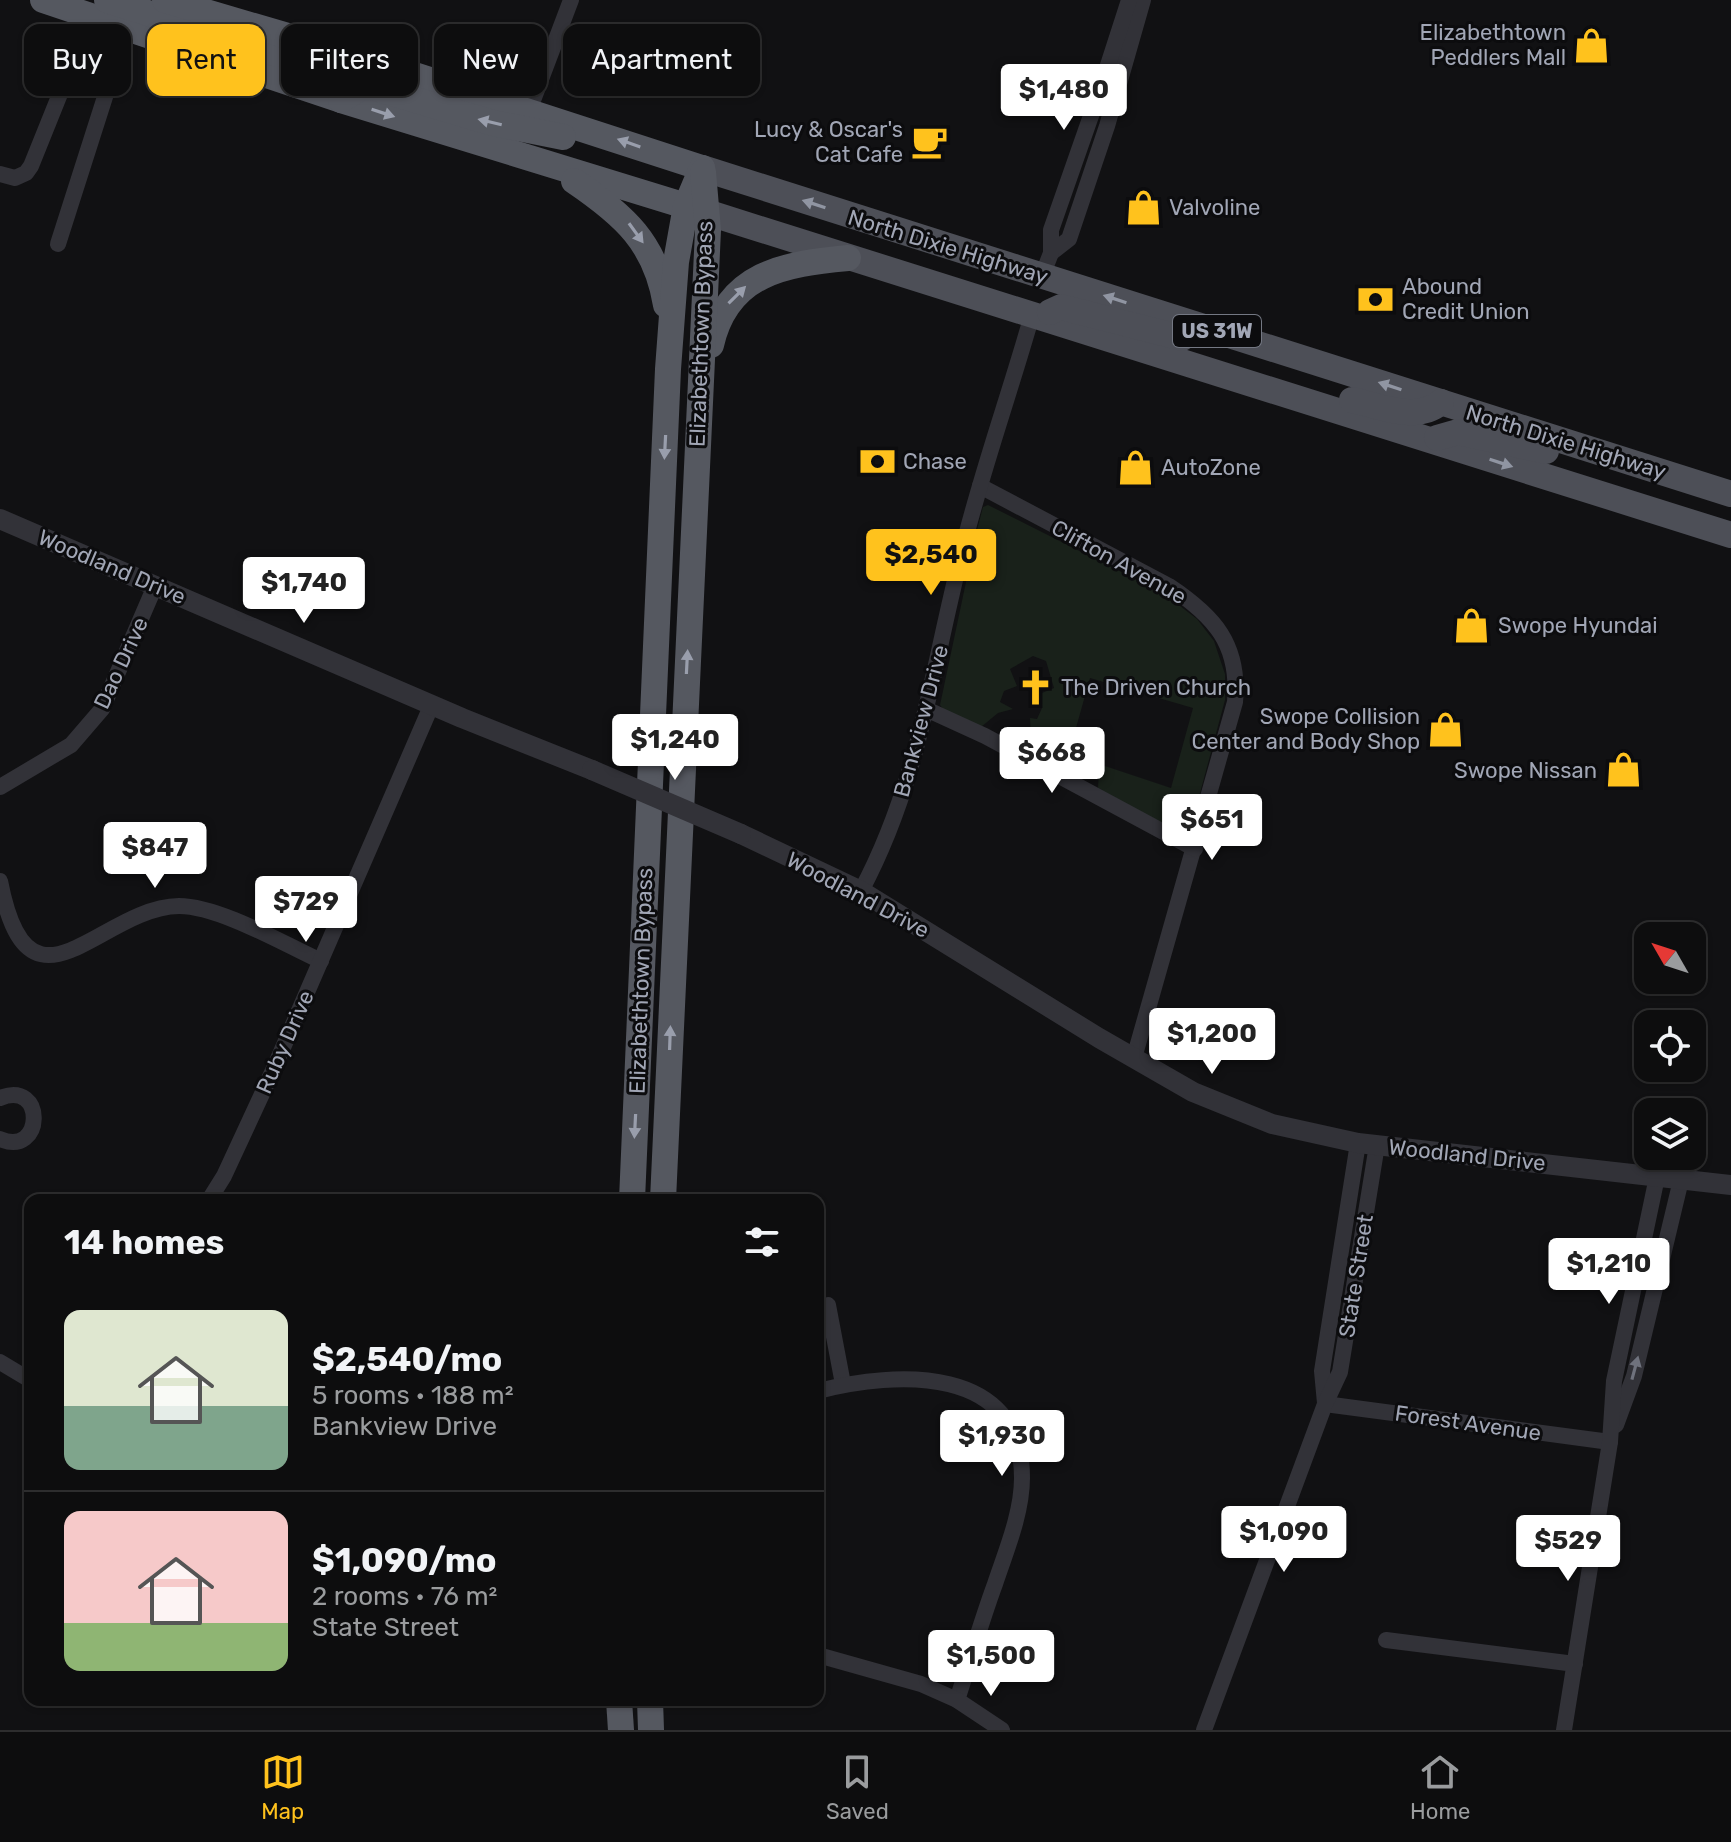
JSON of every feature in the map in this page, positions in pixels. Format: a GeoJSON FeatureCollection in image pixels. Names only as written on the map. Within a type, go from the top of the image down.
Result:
{"type":"FeatureCollection","features":[{"type":"Feature","properties":{"kind":"highway","name":"US 31W"},"geometry":{"type":"LineString","coordinates":[[43,0],[97,7],[121,24]]}},
{"type":"Feature","properties":{"kind":"highway","name":"North Dixie Highway"},"geometry":{"type":"LineString","coordinates":[[165,0],[281,34]]}},
{"type":"Feature","properties":{"kind":"highway"},"geometry":{"type":"LineString","coordinates":[[97,7],[281,53]]}},
{"type":"Feature","properties":{"kind":"highway","name":"US 31W"},"geometry":{"type":"LineString","coordinates":[[131,29],[341,100],[696,209]]}},
{"type":"Feature","properties":{"kind":"highway","name":"North Dixie Highway"},"geometry":{"type":"LineString","coordinates":[[418,76],[702,168]]}},
{"type":"Feature","properties":{"kind":"highway"},"geometry":{"type":"LineString","coordinates":[[341,100],[362,87],[375,88],[453,112],[545,134],[570,138],[594,131]]}},
{"type":"Feature","properties":{"kind":"highway"},"geometry":{"type":"LineString","coordinates":[[554,167],[610,205],[628,221],[643,241],[663,286],[667,312],[668,369]]}},
{"type":"Feature","properties":{"kind":"highway","name":"Elizabethtown Bypass"},"geometry":{"type":"LineString","coordinates":[[632,1194],[668,369],[676,262],[696,209],[702,168]]}},
{"type":"Feature","properties":{"kind":"highway","name":"Elizabethtown Bypass"},"geometry":{"type":"LineString","coordinates":[[663,1194],[708,230],[696,209]]}},
{"type":"Feature","properties":{"kind":"highway"},"geometry":{"type":"LineString","coordinates":[[700,392],[715,327],[724,308],[738,293],[752,281],[776,269],[802,262],[852,259]]}},
{"type":"Feature","properties":{"kind":"highway"},"geometry":{"type":"LineString","coordinates":[[619,1706],[621,1730]]}},
{"type":"Feature","properties":{"kind":"highway"},"geometry":{"type":"LineString","coordinates":[[650,1706],[651,1730]]}},
{"type":"Feature","properties":{"kind":"main road","name":"North Dixie Highway"},"geometry":{"type":"LineString","coordinates":[[702,168],[1047,265],[1238,338],[1729,496]]}},
{"type":"Feature","properties":{"kind":"main road","name":"North Dixie Highway"},"geometry":{"type":"LineString","coordinates":[[696,209],[1731,535]]}},
{"type":"Feature","properties":{"kind":"main road"},"geometry":{"type":"LineString","coordinates":[[852,259],[877,254],[963,283],[996,288],[1024,287],[1047,265]]}},
{"type":"Feature","properties":{"kind":"main road"},"geometry":{"type":"LineString","coordinates":[[1032,315],[1061,307],[1215,347],[1238,338]]}},
{"type":"Feature","properties":{"kind":"main road"},"geometry":{"type":"LineString","coordinates":[[1180,361],[1197,355],[1302,388],[1410,413],[1432,410],[1441,402]]}},
{"type":"Feature","properties":{"kind":"main road"},"geometry":{"type":"LineString","coordinates":[[1428,440],[1458,432],[1581,459],[1705,499],[1729,496]]}},
{"type":"Feature","properties":{"kind":"main road"},"geometry":{"type":"LineString","coordinates":[[1535,474],[1547,468],[1559,468],[1699,511],[1718,512],[1729,496]]}},
{"type":"Feature","properties":{"kind":"street"},"geometry":{"type":"LineString","coordinates":[[529,111],[571,0]]}},
{"type":"Feature","properties":{"kind":"street"},"geometry":{"type":"LineString","coordinates":[[1047,265],[1051,230],[1129,0]]}},
{"type":"Feature","properties":{"kind":"street"},"geometry":{"type":"LineString","coordinates":[[1047,265],[1069,239],[1107,126],[1143,0]]}},
{"type":"Feature","properties":{"kind":"street"},"geometry":{"type":"LineString","coordinates":[[0,174],[15,178],[26,173],[31,166],[97,7]]}},
{"type":"Feature","properties":{"kind":"street"},"geometry":{"type":"LineString","coordinates":[[58,244],[105,96]]}},
{"type":"Feature","properties":{"kind":"street","name":"Bankview Drive"},"geometry":{"type":"LineString","coordinates":[[861,891],[883,847],[909,778],[965,538],[1032,315]]}},
{"type":"Feature","properties":{"kind":"street","name":"Clifton Avenue"},"geometry":{"type":"LineString","coordinates":[[980,486],[1194,602],[1219,630],[1232,663],[1235,702],[1134,1058]]}},
{"type":"Feature","properties":{"kind":"street","name":"Woodland Drive"},"geometry":{"type":"LineString","coordinates":[[0,519],[741,834],[861,891],[1193,1092],[1257,1119],[1297,1131],[1368,1144],[1731,1185]]}},
{"type":"Feature","properties":{"kind":"street","name":"Dao Drive"},"geometry":{"type":"LineString","coordinates":[[0,787],[71,745],[102,709],[155,586]]}},
{"type":"Feature","properties":{"kind":"street","name":"Ruby Drive"},"geometry":{"type":"LineString","coordinates":[[213,1194],[256,1108],[432,704]]}},
{"type":"Feature","properties":{"kind":"street"},"geometry":{"type":"LineString","coordinates":[[926,709],[985,736],[1195,849]]}},
{"type":"Feature","properties":{"kind":"street"},"geometry":{"type":"LineString","coordinates":[[0,881],[14,931],[26,946],[42,955],[70,952],[148,912],[180,906],[223,916],[321,961]]}},
{"type":"Feature","properties":{"kind":"street"},"geometry":{"type":"LineString","coordinates":[[0,1098],[13,1095],[27,1100],[32,1106],[35,1121],[33,1129],[22,1140],[0,1139]]}},
{"type":"Feature","properties":{"kind":"street","name":"State Street"},"geometry":{"type":"LineString","coordinates":[[1204,1730],[1325,1404],[1340,1372],[1368,1144]]}},
{"type":"Feature","properties":{"kind":"street"},"geometry":{"type":"LineString","coordinates":[[1564,1730],[1610,1442],[1614,1381],[1657,1177]]}},
{"type":"Feature","properties":{"kind":"street"},"geometry":{"type":"LineString","coordinates":[[1610,1442],[1634,1376],[1681,1180]]}},
{"type":"Feature","properties":{"kind":"street"},"geometry":{"type":"LineString","coordinates":[[828,1305],[843,1384]]}},
{"type":"Feature","properties":{"kind":"street"},"geometry":{"type":"LineString","coordinates":[[0,1362],[24,1376]]}},
{"type":"Feature","properties":{"kind":"street"},"geometry":{"type":"LineString","coordinates":[[824,1389],[843,1384],[913,1379],[957,1385],[984,1398],[1012,1432],[1018,1447],[1022,1479],[1016,1513],[1002,1566],[957,1700]]}},
{"type":"Feature","properties":{"kind":"street","name":"Forest Avenue"},"geometry":{"type":"LineString","coordinates":[[1325,1404],[1610,1442]]}},
{"type":"Feature","properties":{"kind":"street"},"geometry":{"type":"LineString","coordinates":[[1386,1640],[1575,1664]]}},
{"type":"Feature","properties":{"kind":"street"},"geometry":{"type":"LineString","coordinates":[[824,1657],[921,1684],[957,1700],[1002,1730]]}},
{"type":"Feature","properties":{"kind":"shaded area"},"geometry":{"type":"Polygon","coordinates":[[[988,505],[1163,593],[1197,619],[1214,641],[1225,674],[1225,700],[1186,837],[1098,788],[1099,769],[1105,766],[1171,788],[1193,708],[1090,678],[1069,753],[1086,761],[1083,773],[1076,777],[1032,754],[1030,718],[1037,719],[1042,708],[1037,695],[1054,688],[1046,661],[1033,656],[1010,669],[1017,686],[1004,691],[1000,702],[1013,709],[998,713],[981,727],[940,705],[977,530],[983,507],[988,505]]]}},
{"type":"Feature","properties":{"kind":"place","name":"Elizabethtown Peddlers Mall"},"geometry":{"type":"Point","coordinates":[1592,45]}},
{"type":"Feature","properties":{"kind":"place","name":"Lucy & Oscar's Cat Cafe"},"geometry":{"type":"Point","coordinates":[929,142]}},
{"type":"Feature","properties":{"kind":"place","name":"Valvoline"},"geometry":{"type":"Point","coordinates":[1143,207]}},
{"type":"Feature","properties":{"kind":"place","name":"Abound Credit Union"},"geometry":{"type":"Point","coordinates":[1376,299]}},
{"type":"Feature","properties":{"kind":"place","name":"Chase"},"geometry":{"type":"Point","coordinates":[877,461]}},
{"type":"Feature","properties":{"kind":"place","name":"AutoZone"},"geometry":{"type":"Point","coordinates":[1135,467]}},
{"type":"Feature","properties":{"kind":"place","name":"Swope Hyundai"},"geometry":{"type":"Point","coordinates":[1472,625]}},
{"type":"Feature","properties":{"kind":"place","name":"The Driven Church"},"geometry":{"type":"Point","coordinates":[1035,687]}},
{"type":"Feature","properties":{"kind":"place","name":"Swope Collision Center and Body Shop"},"geometry":{"type":"Point","coordinates":[1446,729]}},
{"type":"Feature","properties":{"kind":"place","name":"Swope Nissan"},"geometry":{"type":"Point","coordinates":[1623,770]}}]}
